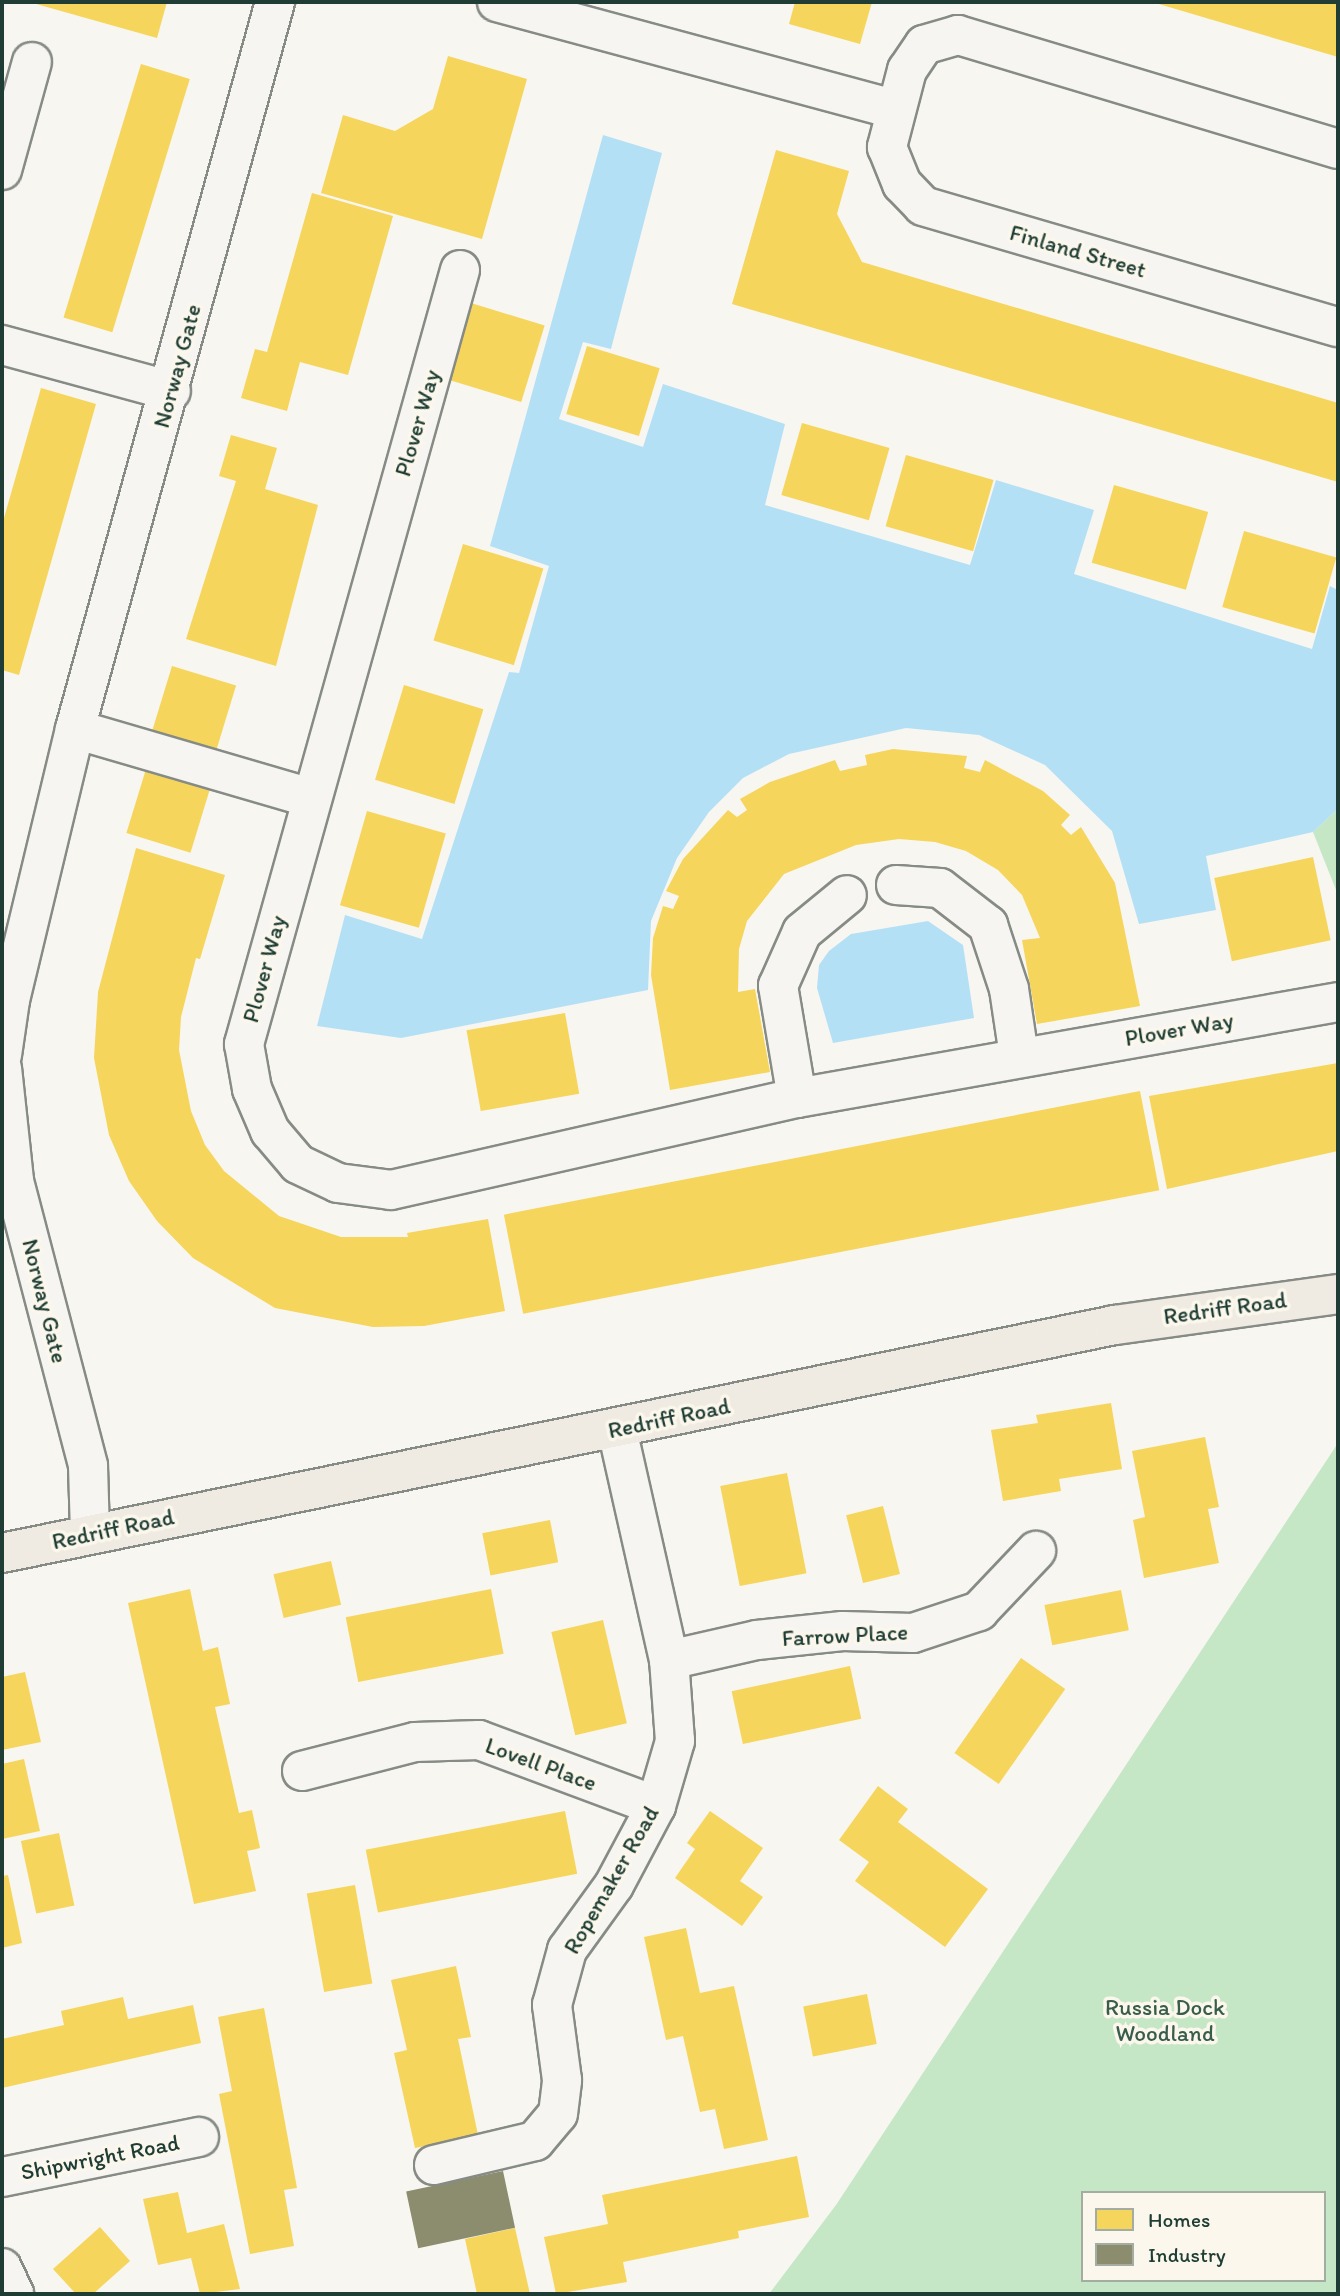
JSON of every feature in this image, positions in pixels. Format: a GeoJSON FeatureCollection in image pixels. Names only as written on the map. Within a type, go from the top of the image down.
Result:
{"type":"FeatureCollection","features":[{"type":"Feature","properties":{"kind":"main road","name":"Redriff Road"},"geometry":{"type":"LineString","coordinates":[[2,1553],[1115,1325],[1338,1294]]}},
{"type":"Feature","properties":{"kind":"street","name":"Norway Gate"},"geometry":{"type":"LineString","coordinates":[[2,1055],[10,1000],[75,729],[171,391],[275,2]]}},
{"type":"Feature","properties":{"kind":"street"},"geometry":{"type":"LineString","coordinates":[[497,2],[894,109]]}},
{"type":"Feature","properties":{"kind":"street","name":"Finland Street"},"geometry":{"type":"LineString","coordinates":[[1338,149],[958,35],[924,45],[907,70],[894,109],[887,146],[902,184],[923,206],[1338,327]]}},
{"type":"Feature","properties":{"kind":"street"},"geometry":{"type":"LineString","coordinates":[[2,170],[32,62]]}},
{"type":"Feature","properties":{"kind":"street","name":"Plover Way"},"geometry":{"type":"LineString","coordinates":[[460,270],[244,1044],[252,1089],[270,1131],[298,1164],[338,1183],[391,1190],[797,1098],[1019,1056],[1338,1002]]}},
{"type":"Feature","properties":{"kind":"street"},"geometry":{"type":"LineString","coordinates":[[2,345],[171,391]]}},
{"type":"Feature","properties":{"kind":"street"},"geometry":{"type":"LineString","coordinates":[[75,729],[311,798]]}},
{"type":"Feature","properties":{"kind":"street"},"geometry":{"type":"LineString","coordinates":[[896,885],[940,888],[988,925],[1009,989],[1019,1056]]}},
{"type":"Feature","properties":{"kind":"street"},"geometry":{"type":"LineString","coordinates":[[797,1098],[778,986],[802,932],[846,895]]}},
{"type":"Feature","properties":{"kind":"street","name":"Norway Gate"},"geometry":{"type":"LineString","coordinates":[[2,1068],[3,1122],[14,1181],[88,1466],[90,1534]]}},
{"type":"Feature","properties":{"kind":"street","name":"Ropemaker Road"},"geometry":{"type":"LineString","coordinates":[[433,2165],[535,2141],[558,2114],[562,2080],[552,2005],[567,1950],[614,1885],[656,1806],[675,1741],[668,1660],[617,1429]]}},
{"type":"Feature","properties":{"kind":"street","name":"Farrow Place"},"geometry":{"type":"LineString","coordinates":[[668,1660],[757,1640],[843,1631],[913,1633],[979,1611],[1036,1551]]}},
{"type":"Feature","properties":{"kind":"street","name":"Lovell Place"},"geometry":{"type":"LineString","coordinates":[[302,1771],[415,1742],[479,1740],[656,1806]]}},
{"type":"Feature","properties":{"kind":"street","name":"Shipwright Road"},"geometry":{"type":"LineString","coordinates":[[2,2177],[199,2137]]}},
{"type":"Feature","properties":{"kind":"street"},"geometry":{"type":"LineString","coordinates":[[2,2268],[15,2294]]}},
{"type":"Feature","properties":{"kind":"green space"},"geometry":{"type":"Polygon","coordinates":[[[1338,809],[1338,895],[1313,832],[1338,809]]]}},
{"type":"Feature","properties":{"kind":"green space","name":"Russia Dock Woodland"},"geometry":{"type":"Polygon","coordinates":[[[1338,1443],[1338,2294],[769,2294],[836,2205],[1338,1443]]]}},
{"type":"Feature","properties":{"kind":"water"},"geometry":{"type":"Polygon","coordinates":[[[603,135],[662,153],[611,349],[583,342],[559,419],[643,447],[663,384],[785,424],[765,505],[970,565],[996,480],[1094,510],[1074,574],[1312,649],[1330,586],[1338,590],[1338,809],[1313,832],[1206,856],[1216,910],[1139,924],[1112,831],[1045,765],[979,735],[906,728],[789,754],[743,778],[709,812],[677,858],[651,921],[648,990],[401,1038],[317,1026],[345,915],[422,939],[509,672],[519,673],[549,566],[490,546],[603,135]]]}},
{"type":"Feature","properties":{"kind":"water"},"geometry":{"type":"Polygon","coordinates":[[[928,921],[963,945],[974,1018],[833,1043],[817,988],[819,965],[829,951],[851,934],[928,921]]]}},
{"type":"Feature","properties":{"kind":"building: Homes"},"geometry":{"type":"Polygon","coordinates":[[[29,2],[167,2],[157,38],[29,2]]]}},
{"type":"Feature","properties":{"kind":"building: Homes"},"geometry":{"type":"Polygon","coordinates":[[[795,2],[872,2],[860,44],[789,24],[795,2]]]}},
{"type":"Feature","properties":{"kind":"building: Homes"},"geometry":{"type":"Polygon","coordinates":[[[1152,2],[1338,2],[1338,57],[1152,2]]]}},
{"type":"Feature","properties":{"kind":"building: Homes"},"geometry":{"type":"Polygon","coordinates":[[[448,56],[527,79],[482,239],[321,193],[343,115],[395,131],[433,109],[448,56]]]}},
{"type":"Feature","properties":{"kind":"building: Homes"},"geometry":{"type":"Polygon","coordinates":[[[141,64],[190,79],[112,332],[64,317],[141,64]]]}},
{"type":"Feature","properties":{"kind":"building: Homes"},"geometry":{"type":"Polygon","coordinates":[[[776,150],[849,171],[837,214],[862,262],[1338,403],[1338,482],[732,304],[776,150]]]}},
{"type":"Feature","properties":{"kind":"building: Homes"},"geometry":{"type":"Polygon","coordinates":[[[312,193],[393,216],[348,375],[300,362],[287,411],[241,398],[255,349],[267,352],[312,193]]]}},
{"type":"Feature","properties":{"kind":"building: Homes"},"geometry":{"type":"Polygon","coordinates":[[[471,303],[545,326],[521,402],[448,380],[471,303]]]}},
{"type":"Feature","properties":{"kind":"building: Homes"},"geometry":{"type":"Polygon","coordinates":[[[587,346],[660,368],[639,436],[566,414],[587,346]]]}},
{"type":"Feature","properties":{"kind":"building: Homes"},"geometry":{"type":"Polygon","coordinates":[[[41,388],[96,404],[19,675],[2,670],[2,525],[41,388]]]}},
{"type":"Feature","properties":{"kind":"building: Homes"},"geometry":{"type":"Polygon","coordinates":[[[802,423],[889,448],[869,520],[781,495],[802,423]]]}},
{"type":"Feature","properties":{"kind":"building: Homes"},"geometry":{"type":"Polygon","coordinates":[[[231,435],[277,448],[265,489],[318,505],[276,666],[186,639],[236,481],[219,476],[231,435]]]}},
{"type":"Feature","properties":{"kind":"building: Homes"},"geometry":{"type":"Polygon","coordinates":[[[906,455],[993,480],[973,551],[886,526],[906,455]]]}},
{"type":"Feature","properties":{"kind":"building: Homes"},"geometry":{"type":"Polygon","coordinates":[[[1114,485],[1208,512],[1186,590],[1092,563],[1114,485]]]}},
{"type":"Feature","properties":{"kind":"building: Homes"},"geometry":{"type":"Polygon","coordinates":[[[1244,531],[1336,557],[1315,633],[1222,607],[1244,531]]]}},
{"type":"Feature","properties":{"kind":"building: Homes"},"geometry":{"type":"Polygon","coordinates":[[[463,544],[543,569],[514,665],[433,641],[463,544]]]}},
{"type":"Feature","properties":{"kind":"building: Homes"},"geometry":{"type":"Polygon","coordinates":[[[172,666],[236,686],[216,752],[152,732],[172,666]]]}},
{"type":"Feature","properties":{"kind":"building: Homes"},"geometry":{"type":"Polygon","coordinates":[[[404,685],[483,709],[454,804],[375,780],[404,685]]]}},
{"type":"Feature","properties":{"kind":"building: Homes"},"geometry":{"type":"Polygon","coordinates":[[[893,749],[967,756],[964,768],[980,772],[985,760],[1043,791],[1070,815],[1061,825],[1071,835],[1081,827],[1115,883],[1140,1006],[1037,1024],[1022,940],[1040,938],[1022,895],[998,870],[966,851],[935,842],[899,839],[856,845],[784,874],[747,921],[739,949],[738,992],[755,989],[770,1072],[670,1090],[651,975],[653,938],[663,906],[673,909],[679,896],[666,891],[683,859],[728,810],[737,817],[747,810],[740,799],[770,782],[835,760],[840,771],[867,765],[865,755],[893,749]]]}},
{"type":"Feature","properties":{"kind":"building: Homes"},"geometry":{"type":"Polygon","coordinates":[[[146,769],[210,789],[190,853],[126,833],[146,769]]]}},
{"type":"Feature","properties":{"kind":"building: Homes"},"geometry":{"type":"Polygon","coordinates":[[[367,811],[446,834],[419,928],[340,905],[367,811]]]}},
{"type":"Feature","properties":{"kind":"building: Homes"},"geometry":{"type":"Polygon","coordinates":[[[136,848],[225,875],[200,959],[196,958],[181,1017],[179,1050],[191,1111],[205,1145],[224,1171],[279,1216],[341,1237],[408,1237],[407,1233],[488,1219],[505,1311],[424,1326],[373,1327],[275,1308],[193,1258],[157,1221],[129,1181],[109,1135],[94,1058],[98,992],[136,848]]]}},
{"type":"Feature","properties":{"kind":"building: Homes"},"geometry":{"type":"Polygon","coordinates":[[[1313,857],[1331,940],[1232,961],[1214,878],[1313,857]]]}},
{"type":"Feature","properties":{"kind":"building: Homes"},"geometry":{"type":"Polygon","coordinates":[[[565,1013],[579,1094],[481,1111],[467,1030],[565,1013]]]}},
{"type":"Feature","properties":{"kind":"building: Homes"},"geometry":{"type":"Polygon","coordinates":[[[1338,1063],[1338,1151],[1167,1189],[1149,1096],[1338,1063]]]}},
{"type":"Feature","properties":{"kind":"building: Homes"},"geometry":{"type":"Polygon","coordinates":[[[1140,1091],[1159,1190],[523,1314],[504,1215],[1140,1091]]]}},
{"type":"Feature","properties":{"kind":"building: Homes"},"geometry":{"type":"Polygon","coordinates":[[[1111,1403],[1122,1469],[1059,1479],[1061,1491],[1003,1501],[991,1430],[1038,1423],[1036,1415],[1111,1403]]]}},
{"type":"Feature","properties":{"kind":"building: Homes"},"geometry":{"type":"Polygon","coordinates":[[[1205,1437],[1219,1507],[1208,1509],[1219,1563],[1144,1578],[1133,1520],[1145,1517],[1132,1451],[1205,1437]]]}},
{"type":"Feature","properties":{"kind":"building: Homes"},"geometry":{"type":"Polygon","coordinates":[[[787,1473],[806,1573],[740,1586],[720,1486],[787,1473]]]}},
{"type":"Feature","properties":{"kind":"building: Homes"},"geometry":{"type":"Polygon","coordinates":[[[883,1506],[900,1574],[863,1583],[846,1515],[883,1506]]]}},
{"type":"Feature","properties":{"kind":"building: Homes"},"geometry":{"type":"Polygon","coordinates":[[[550,1520],[558,1562],[490,1575],[482,1533],[550,1520]]]}},
{"type":"Feature","properties":{"kind":"building: Homes"},"geometry":{"type":"Polygon","coordinates":[[[331,1561],[341,1605],[284,1618],[274,1574],[331,1561]]]}},
{"type":"Feature","properties":{"kind":"building: Homes"},"geometry":{"type":"Polygon","coordinates":[[[190,1589],[203,1651],[218,1647],[230,1704],[215,1707],[239,1813],[252,1810],[260,1848],[247,1851],[256,1891],[194,1904],[128,1603],[190,1589]]]}},
{"type":"Feature","properties":{"kind":"building: Homes"},"geometry":{"type":"Polygon","coordinates":[[[491,1589],[504,1654],[358,1682],[346,1617],[491,1589]]]}},
{"type":"Feature","properties":{"kind":"building: Homes"},"geometry":{"type":"Polygon","coordinates":[[[1121,1590],[1129,1630],[1052,1645],[1044,1605],[1121,1590]]]}},
{"type":"Feature","properties":{"kind":"building: Homes"},"geometry":{"type":"Polygon","coordinates":[[[603,1620],[627,1723],[575,1735],[551,1632],[603,1620]]]}},
{"type":"Feature","properties":{"kind":"building: Homes"},"geometry":{"type":"Polygon","coordinates":[[[1021,1658],[1065,1689],[999,1784],[954,1753],[1021,1658]]]}},
{"type":"Feature","properties":{"kind":"building: Homes"},"geometry":{"type":"Polygon","coordinates":[[[850,1666],[861,1719],[743,1744],[732,1691],[850,1666]]]}},
{"type":"Feature","properties":{"kind":"building: Homes"},"geometry":{"type":"Polygon","coordinates":[[[25,1672],[41,1742],[2,1750],[2,1677],[25,1672]]]}},
{"type":"Feature","properties":{"kind":"building: Homes"},"geometry":{"type":"Polygon","coordinates":[[[24,1759],[40,1831],[2,1839],[2,1764],[24,1759]]]}},
{"type":"Feature","properties":{"kind":"building: Homes"},"geometry":{"type":"Polygon","coordinates":[[[878,1786],[908,1809],[898,1822],[988,1889],[945,1947],[855,1881],[869,1862],[839,1840],[878,1786]]]}},
{"type":"Feature","properties":{"kind":"building: Homes"},"geometry":{"type":"Polygon","coordinates":[[[565,1811],[577,1874],[378,1913],[366,1850],[565,1811]]]}},
{"type":"Feature","properties":{"kind":"building: Homes"},"geometry":{"type":"Polygon","coordinates":[[[710,1811],[763,1848],[740,1881],[763,1897],[742,1926],[675,1878],[695,1849],[687,1843],[710,1811]]]}},
{"type":"Feature","properties":{"kind":"building: Homes"},"geometry":{"type":"Polygon","coordinates":[[[59,1833],[74,1905],[36,1913],[21,1841],[59,1833]]]}},
{"type":"Feature","properties":{"kind":"building: Homes"},"geometry":{"type":"Polygon","coordinates":[[[8,1875],[22,1943],[2,1948],[2,1876],[8,1875]]]}},
{"type":"Feature","properties":{"kind":"building: Homes"},"geometry":{"type":"Polygon","coordinates":[[[355,1885],[372,1983],[324,1992],[307,1894],[355,1885]]]}},
{"type":"Feature","properties":{"kind":"building: Homes"},"geometry":{"type":"Polygon","coordinates":[[[686,1928],[700,1993],[734,1986],[768,2140],[724,2149],[715,2109],[700,2112],[683,2036],[666,2040],[644,1937],[686,1928]]]}},
{"type":"Feature","properties":{"kind":"building: Homes"},"geometry":{"type":"Polygon","coordinates":[[[456,1966],[471,2037],[458,2039],[478,2135],[415,2148],[394,2053],[407,2050],[391,1980],[456,1966]]]}},
{"type":"Feature","properties":{"kind":"building: Homes"},"geometry":{"type":"Polygon","coordinates":[[[867,1994],[877,2044],[813,2056],[803,2006],[867,1994]]]}},
{"type":"Feature","properties":{"kind":"building: Homes"},"geometry":{"type":"Polygon","coordinates":[[[123,1997],[128,2019],[193,2005],[201,2043],[2,2088],[2,2039],[64,2025],[61,2011],[123,1997]]]}},
{"type":"Feature","properties":{"kind":"building: Homes"},"geometry":{"type":"Polygon","coordinates":[[[264,2008],[297,2188],[284,2190],[294,2246],[250,2254],[219,2094],[232,2091],[218,2017],[264,2008]]]}},
{"type":"Feature","properties":{"kind":"building: Homes"},"geometry":{"type":"Polygon","coordinates":[[[797,2156],[809,2217],[738,2231],[739,2238],[623,2262],[627,2282],[556,2294],[544,2237],[608,2224],[602,2195],[797,2156]]]}},
{"type":"Feature","properties":{"kind":"building: Homes"},"geometry":{"type":"Polygon","coordinates":[[[178,2192],[187,2233],[224,2224],[240,2289],[200,2294],[191,2258],[158,2265],[143,2199],[178,2192]]]}},
{"type":"Feature","properties":{"kind":"building: Homes"},"geometry":{"type":"Polygon","coordinates":[[[100,2227],[130,2261],[93,2294],[76,2294],[53,2269],[100,2227]]]}},
{"type":"Feature","properties":{"kind":"building: Homes"},"geometry":{"type":"Polygon","coordinates":[[[515,2228],[530,2294],[477,2294],[465,2239],[515,2228]]]}},
{"type":"Feature","properties":{"kind":"building: Industry"},"geometry":{"type":"Polygon","coordinates":[[[503,2171],[515,2228],[418,2248],[406,2192],[503,2171]]]}}]}
